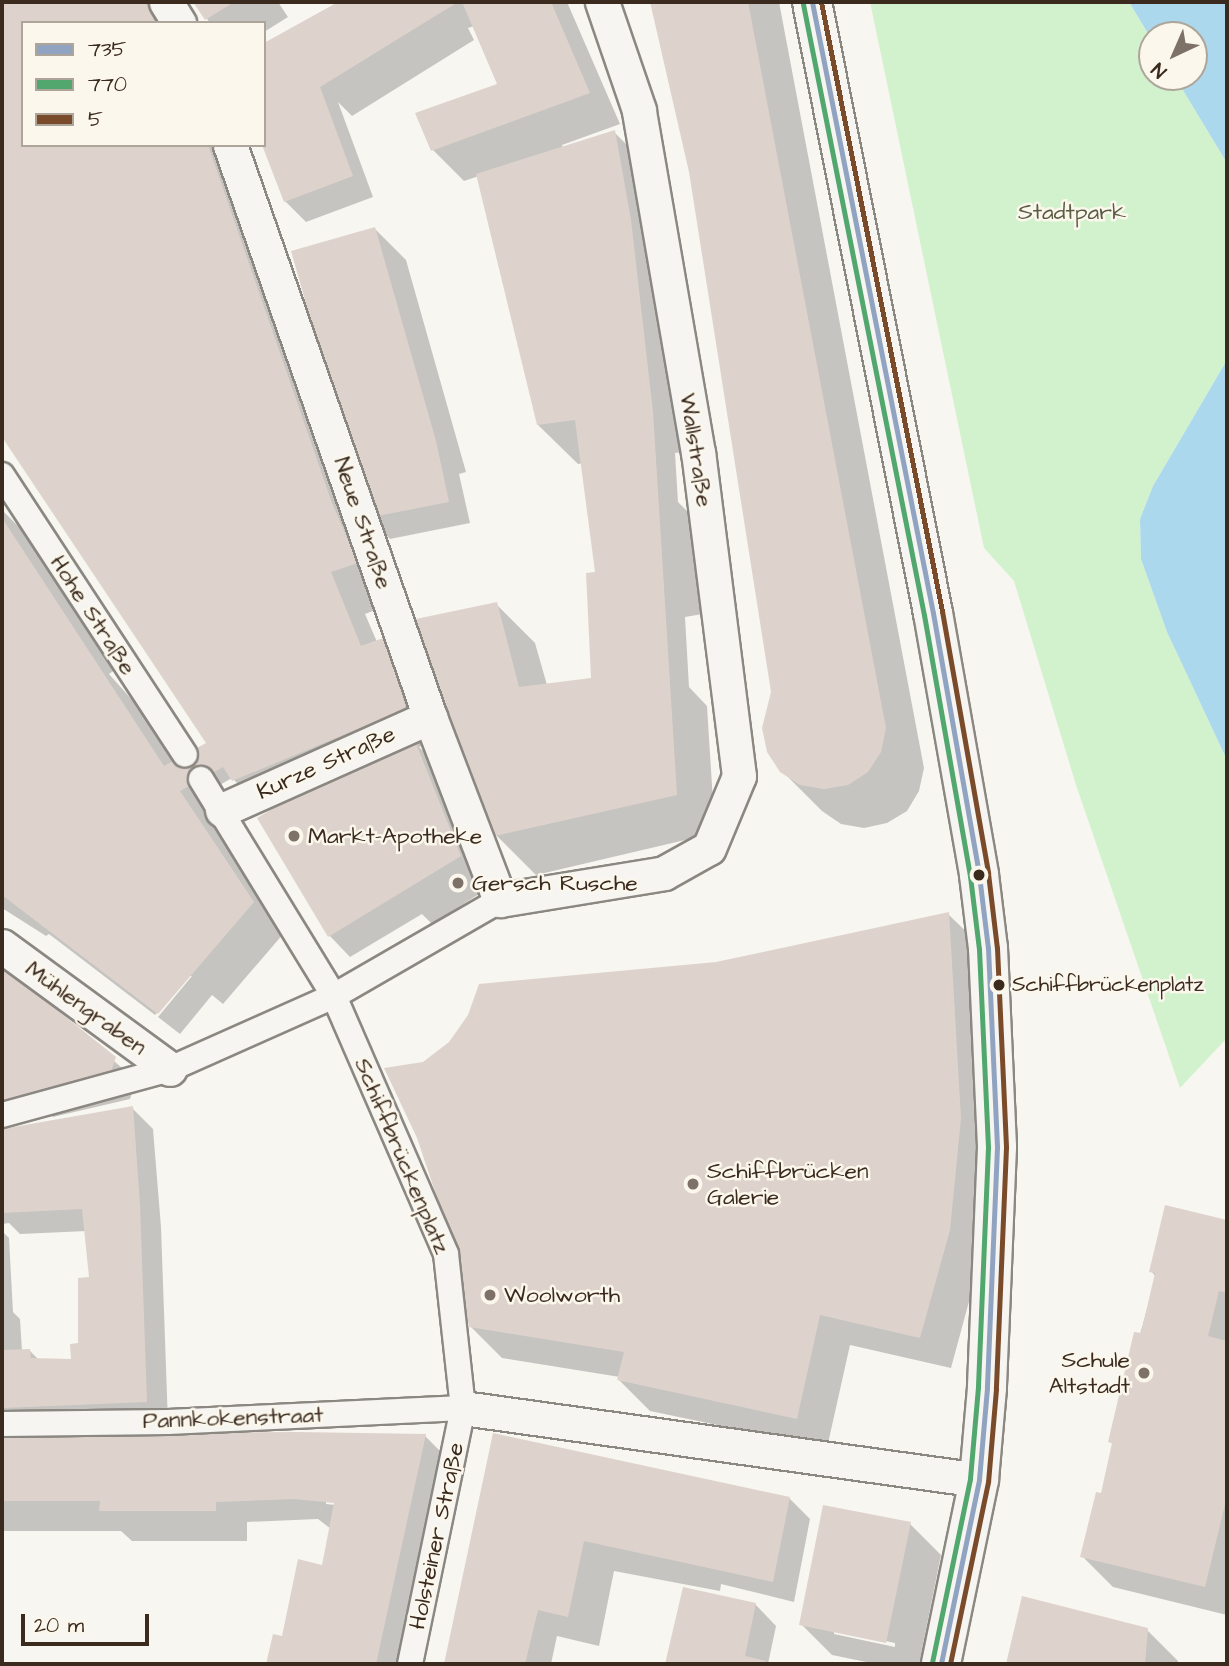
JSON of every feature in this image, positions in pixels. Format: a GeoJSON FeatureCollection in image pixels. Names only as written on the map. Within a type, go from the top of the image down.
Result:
{"type":"FeatureCollection","features":[{"type":"Feature","properties":{"kind":"main road"},"geometry":{"type":"LineString","coordinates":[[812,2],[933,613],[979,874],[992,1014],[997,1147],[992,1314],[979,1480],[941,1664]]}},
{"type":"Feature","properties":{"kind":"street"},"geometry":{"type":"LineString","coordinates":[[166,2],[178,21]]}},
{"type":"Feature","properties":{"kind":"street","name":"Wallstraße"},"geometry":{"type":"LineString","coordinates":[[500,900],[664,873],[709,848],[739,776],[698,453],[641,124],[602,2]]}},
{"type":"Feature","properties":{"kind":"street","name":"Neue Straße"},"geometry":{"type":"LineString","coordinates":[[231,147],[430,717],[500,900]]}},
{"type":"Feature","properties":{"kind":"street","name":"Hohe Straße"},"geometry":{"type":"LineString","coordinates":[[2,475],[185,755]]}},
{"type":"Feature","properties":{"kind":"street","name":"Kurze Straße"},"geometry":{"type":"LineString","coordinates":[[222,810],[430,717]]}},
{"type":"Feature","properties":{"kind":"street"},"geometry":{"type":"LineString","coordinates":[[201,779],[334,996]]}},
{"type":"Feature","properties":{"kind":"street"},"geometry":{"type":"LineString","coordinates":[[2,1115],[170,1069],[334,996],[500,900]]}},
{"type":"Feature","properties":{"kind":"street","name":"Mühlengraben"},"geometry":{"type":"LineString","coordinates":[[2,946],[170,1069]]}},
{"type":"Feature","properties":{"kind":"street","name":"Schiffbrückenplatz"},"geometry":{"type":"LineString","coordinates":[[334,996],[446,1254],[463,1408]]}},
{"type":"Feature","properties":{"kind":"street"},"geometry":{"type":"LineString","coordinates":[[463,1408],[979,1480]]}},
{"type":"Feature","properties":{"kind":"street","name":"Pannkokenstraat"},"geometry":{"type":"LineString","coordinates":[[2,1424],[168,1422],[463,1408]]}},
{"type":"Feature","properties":{"kind":"street","name":"Holsteiner Straße"},"geometry":{"type":"LineString","coordinates":[[411,1664],[463,1408]]}},
{"type":"Feature","properties":{"kind":"green space","name":"Stadtpark"},"geometry":{"type":"Polygon","coordinates":[[[870,2],[1129,2],[1140,21],[1138,21],[1138,91],[1183,91],[1227,163],[1227,360],[1153,486],[1140,519],[1141,559],[1167,632],[1227,760],[1227,1038],[1180,1088],[1076,785],[1014,581],[984,548],[870,2]]]}},
{"type":"Feature","properties":{"kind":"water"},"geometry":{"type":"Polygon","coordinates":[[[1129,2],[1227,2],[1227,163],[1183,91],[1208,91],[1208,21],[1140,21],[1129,2]]]}},
{"type":"Feature","properties":{"kind":"water"},"geometry":{"type":"Polygon","coordinates":[[[1227,360],[1227,760],[1167,632],[1141,559],[1140,519],[1153,486],[1227,360]]]}},
{"type":"Feature","properties":{"kind":"building"},"geometry":{"type":"Polygon","coordinates":[[[2,2],[145,2],[154,21],[21,21],[21,147],[209,147],[332,503],[358,563],[331,572],[361,646],[386,637],[406,709],[232,781],[223,767],[180,791],[254,902],[158,1014],[2,895],[2,518],[164,766],[206,743],[2,437],[2,2]]]}},
{"type":"Feature","properties":{"kind":"building"},"geometry":{"type":"Polygon","coordinates":[[[193,2],[234,2],[205,20],[193,2]]]}},
{"type":"Feature","properties":{"kind":"building"},"geometry":{"type":"Polygon","coordinates":[[[338,2],[458,2],[320,87],[353,176],[284,202],[263,147],[266,147],[266,42],[338,2]]]}},
{"type":"Feature","properties":{"kind":"building"},"geometry":{"type":"Polygon","coordinates":[[[462,2],[551,2],[590,93],[431,151],[415,113],[497,84],[462,2]]]}},
{"type":"Feature","properties":{"kind":"building"},"geometry":{"type":"Polygon","coordinates":[[[650,2],[748,2],[886,728],[881,752],[868,772],[848,785],[824,789],[800,785],[780,772],[767,752],[762,728],[771,692],[689,172],[650,2]]]}},
{"type":"Feature","properties":{"kind":"building"},"geometry":{"type":"Polygon","coordinates":[[[615,130],[631,220],[653,412],[677,795],[495,836],[411,620],[497,602],[519,687],[591,678],[586,573],[595,572],[575,420],[537,425],[476,174],[615,130]]]}},
{"type":"Feature","properties":{"kind":"building"},"geometry":{"type":"Polygon","coordinates":[[[375,227],[436,441],[449,502],[367,518],[291,251],[375,227]]]}},
{"type":"Feature","properties":{"kind":"building"},"geometry":{"type":"Polygon","coordinates":[[[415,741],[461,856],[328,937],[257,818],[329,775],[415,741]]]}},
{"type":"Feature","properties":{"kind":"building","name":"Schiffbrücken Galerie"},"geometry":{"type":"Polygon","coordinates":[[[949,912],[961,1118],[950,1230],[920,1338],[820,1315],[797,1419],[617,1380],[624,1352],[469,1327],[456,1254],[417,1138],[384,1068],[423,1062],[449,1042],[468,1015],[479,984],[716,962],[949,912]]]}},
{"type":"Feature","properties":{"kind":"building"},"geometry":{"type":"Polygon","coordinates":[[[2,966],[116,1057],[109,1078],[2,1103],[2,966]]]}},
{"type":"Feature","properties":{"kind":"building"},"geometry":{"type":"Polygon","coordinates":[[[133,1106],[140,1205],[147,1402],[2,1408],[2,1350],[30,1349],[31,1358],[71,1359],[70,1344],[78,1343],[78,1278],[89,1277],[82,1209],[2,1213],[2,1129],[133,1106]]]}},
{"type":"Feature","properties":{"kind":"building","name":"Schule Altstadt"},"geometry":{"type":"Polygon","coordinates":[[[1165,1205],[1227,1220],[1227,1293],[1219,1291],[1208,1336],[1227,1341],[1227,1496],[1205,1587],[1080,1557],[1096,1492],[1101,1493],[1112,1443],[1108,1442],[1134,1332],[1141,1333],[1155,1273],[1149,1272],[1165,1205]]]}},
{"type":"Feature","properties":{"kind":"building"},"geometry":{"type":"Polygon","coordinates":[[[2,1433],[426,1434],[376,1664],[266,1664],[273,1634],[282,1636],[298,1559],[322,1565],[334,1503],[295,1499],[216,1502],[216,1511],[99,1511],[100,1501],[2,1501],[2,1433]]]}},
{"type":"Feature","properties":{"kind":"building"},"geometry":{"type":"Polygon","coordinates":[[[493,1433],[790,1497],[773,1582],[584,1541],[568,1617],[538,1610],[525,1664],[444,1664],[493,1433]]]}},
{"type":"Feature","properties":{"kind":"building"},"geometry":{"type":"Polygon","coordinates":[[[823,1505],[911,1522],[886,1643],[799,1625],[823,1505]]]}},
{"type":"Feature","properties":{"kind":"building"},"geometry":{"type":"Polygon","coordinates":[[[683,1587],[756,1603],[745,1656],[766,1661],[765,1664],[665,1664],[683,1587]]]}},
{"type":"Feature","properties":{"kind":"building"},"geometry":{"type":"Polygon","coordinates":[[[1022,1596],[1148,1628],[1145,1664],[1006,1664],[1022,1596]]]}},
{"type":"Feature","properties":{"kind":"transit line","name":"735"},"geometry":{"type":"LineString","coordinates":[[812,2],[933,613],[979,875],[988,948],[997,1147],[987,1388],[979,1480],[941,1664]]}},
{"type":"Feature","properties":{"kind":"transit line","name":"5"},"geometry":{"type":"LineString","coordinates":[[821,2],[942,611],[988,873],[997,948],[1006,1147],[996,1389],[988,1482],[950,1664]]}},
{"type":"Feature","properties":{"kind":"transit line","name":"770"},"geometry":{"type":"LineString","coordinates":[[803,4],[924,615],[970,876],[979,949],[988,1147],[978,1387],[970,1479],[932,1662]]}},
{"type":"Feature","properties":{"kind":"place","name":"Markt-Apotheke"},"geometry":{"type":"Point","coordinates":[294,836]}},
{"type":"Feature","properties":{"kind":"place","name":"Gersch Rusche"},"geometry":{"type":"Point","coordinates":[458,883]}},
{"type":"Feature","properties":{"kind":"place","name":"Schiffbrückenplatz"},"geometry":{"type":"Point","coordinates":[999,985]}},
{"type":"Feature","properties":{"kind":"place","name":"Schiffbrücken Galerie"},"geometry":{"type":"Point","coordinates":[693,1184]}},
{"type":"Feature","properties":{"kind":"place","name":"Woolworth"},"geometry":{"type":"Point","coordinates":[490,1295]}},
{"type":"Feature","properties":{"kind":"place","name":"Schule Altstadt"},"geometry":{"type":"Point","coordinates":[1144,1373]}}]}
